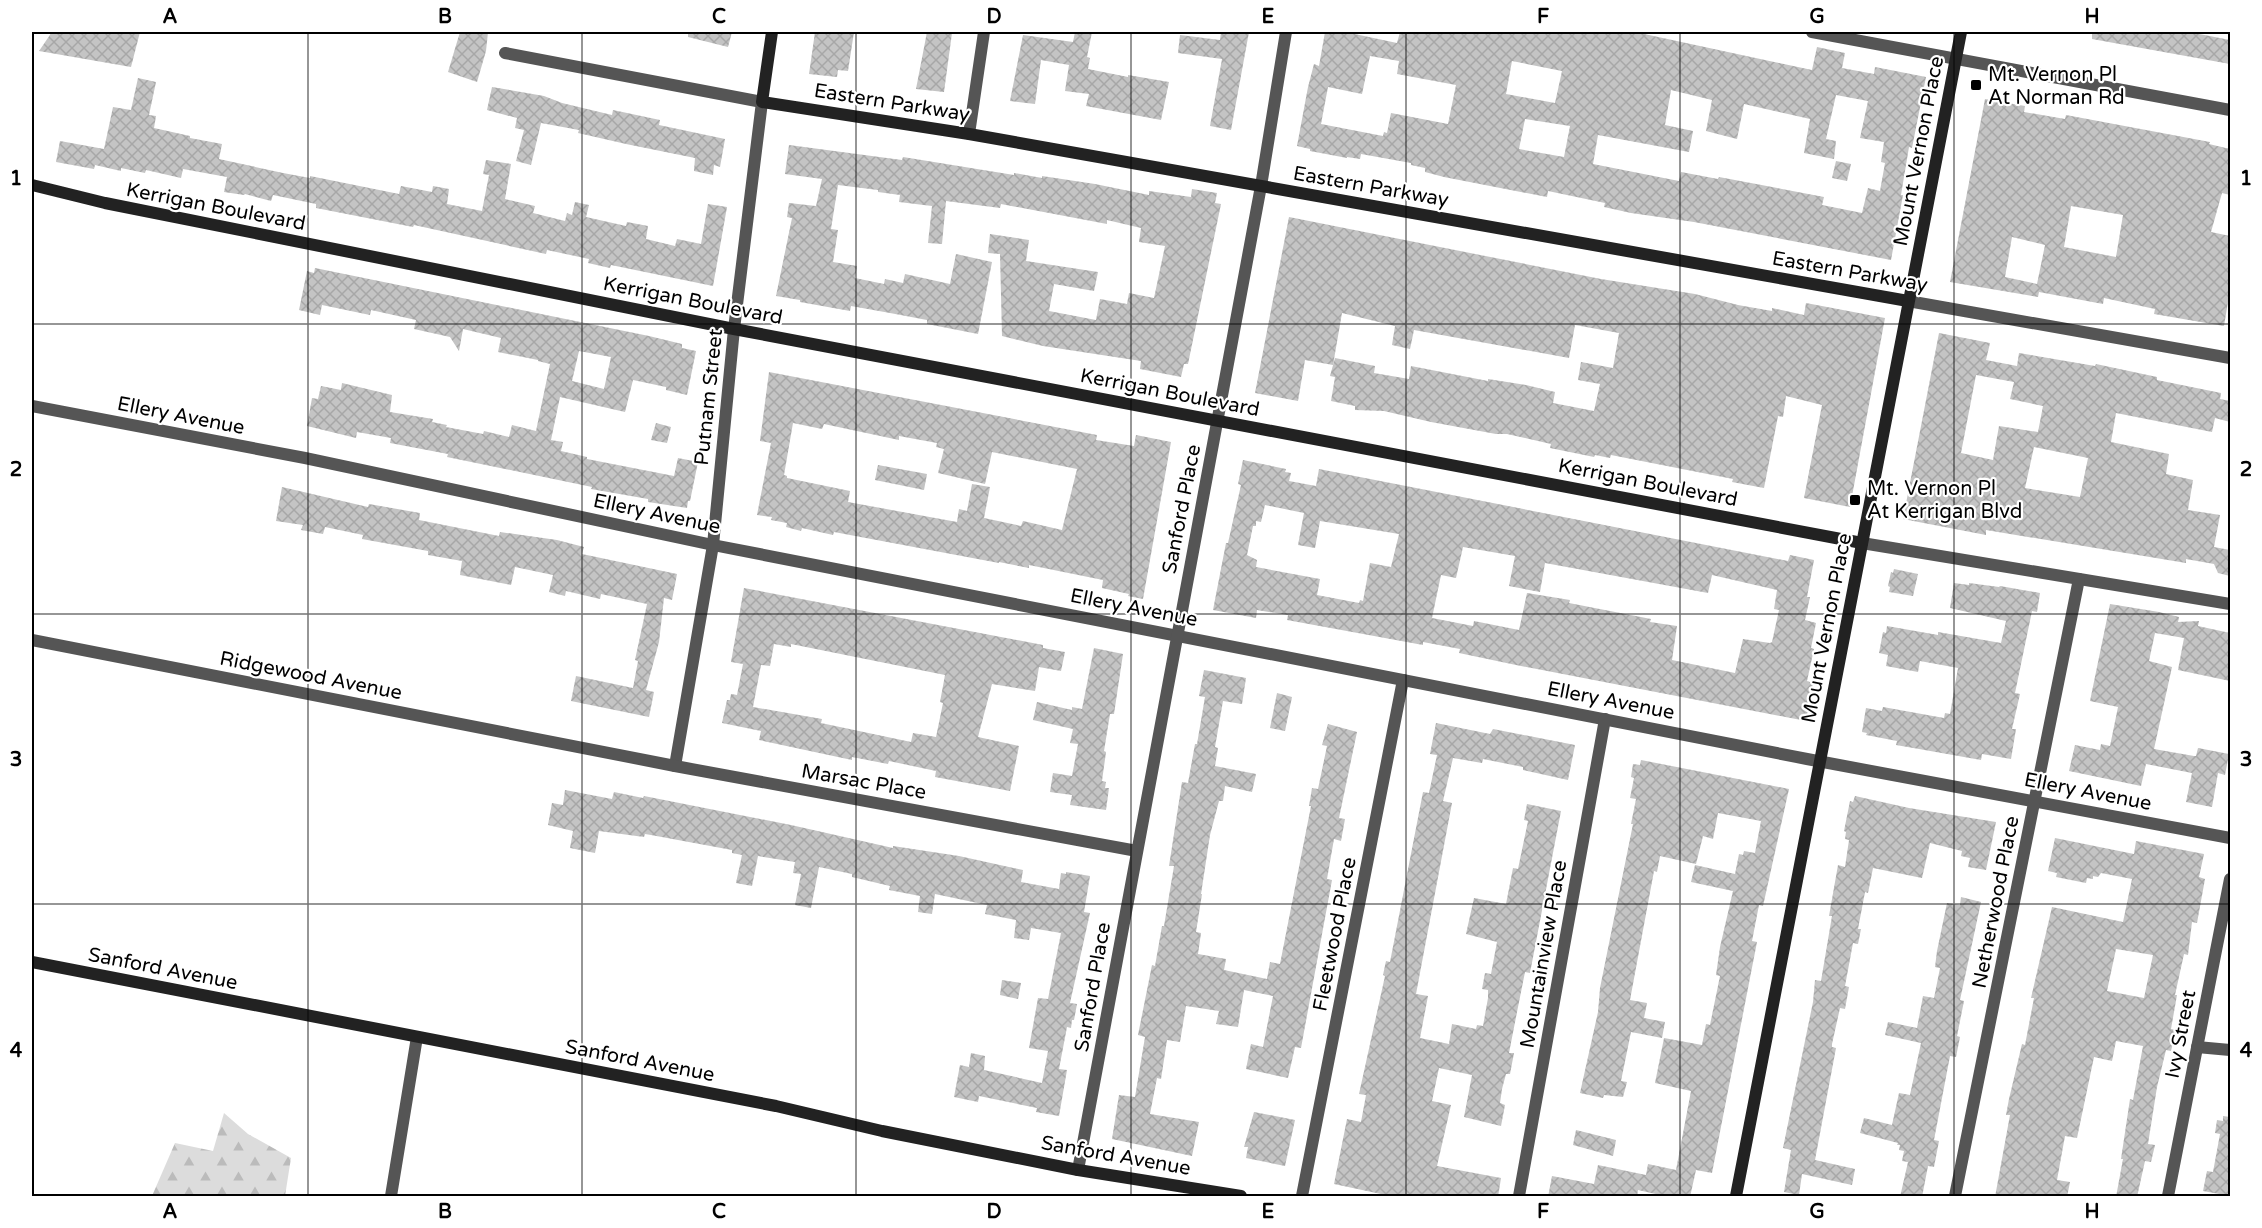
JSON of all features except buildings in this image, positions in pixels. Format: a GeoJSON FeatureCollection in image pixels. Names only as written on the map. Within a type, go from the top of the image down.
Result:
{"type":"FeatureCollection","features":[{"type":"Feature","properties":{"kind":"street","name":"Putnam Street"},"geometry":{"type":"LineString","coordinates":[[675,766],[713,545],[734,329],[772,32]]}},
{"type":"Feature","properties":{"kind":"street"},"geometry":{"type":"LineString","coordinates":[[969,134],[984,32]]}},
{"type":"Feature","properties":{"kind":"street","name":"Sanford Place"},"geometry":{"type":"LineString","coordinates":[[1078,1170],[1260,186],[1286,32]]}},
{"type":"Feature","properties":{"kind":"street"},"geometry":{"type":"LineString","coordinates":[[1812,32],[2230,110]]}},
{"type":"Feature","properties":{"kind":"street","name":"Mount Vernon Place"},"geometry":{"type":"LineString","coordinates":[[1736,1197],[1961,32]]}},
{"type":"Feature","properties":{"kind":"street","name":"Eastern Parkway"},"geometry":{"type":"LineString","coordinates":[[506,53],[762,102],[969,134],[2230,358]]}},
{"type":"Feature","properties":{"kind":"street","name":"Kerrigan Boulevard"},"geometry":{"type":"LineString","coordinates":[[32,185],[105,203],[734,329],[1862,543],[2230,604]]}},
{"type":"Feature","properties":{"kind":"street","name":"Ellery Avenue"},"geometry":{"type":"LineString","coordinates":[[32,405],[305,458],[713,545],[1820,761],[2230,838]]}},
{"type":"Feature","properties":{"kind":"street","name":"Netherwood Place"},"geometry":{"type":"LineString","coordinates":[[1955,1197],[2079,579]]}},
{"type":"Feature","properties":{"kind":"street","name":"Ridgewood Avenue"},"geometry":{"type":"LineString","coordinates":[[32,639],[584,748]]}},
{"type":"Feature","properties":{"kind":"street","name":"Fleetwood Place"},"geometry":{"type":"LineString","coordinates":[[1302,1197],[1403,680]]}},
{"type":"Feature","properties":{"kind":"street","name":"Mountainview Place"},"geometry":{"type":"LineString","coordinates":[[1519,1197],[1605,719]]}},
{"type":"Feature","properties":{"kind":"street","name":"Marsac Place"},"geometry":{"type":"LineString","coordinates":[[584,748],[1137,851]]}},
{"type":"Feature","properties":{"kind":"street","name":"Ivy Street"},"geometry":{"type":"LineString","coordinates":[[2168,1197],[2230,879]]}},
{"type":"Feature","properties":{"kind":"street","name":"Sanford Avenue"},"geometry":{"type":"LineString","coordinates":[[32,962],[776,1106],[882,1131],[1078,1170],[1241,1197]]}},
{"type":"Feature","properties":{"kind":"street"},"geometry":{"type":"LineString","coordinates":[[391,1197],[417,1037]]}},
{"type":"Feature","properties":{"kind":"street"},"geometry":{"type":"LineString","coordinates":[[2198,1047],[2230,1050]]}},
{"type":"Feature","properties":{"kind":"green space"},"geometry":{"type":"Polygon","coordinates":[[[224,1113],[248,1134],[291,1158],[285,1196],[152,1196],[175,1143],[213,1151],[224,1113]]]}},
{"type":"Feature","properties":{"kind":"place","name":"Mt. Vernon Pl At Norman Rd"},"geometry":{"type":"Point","coordinates":[1976,85]}},
{"type":"Feature","properties":{"kind":"place","name":"Mt. Vernon Pl At Kerrigan Blvd"},"geometry":{"type":"Point","coordinates":[1855,500]}}]}
